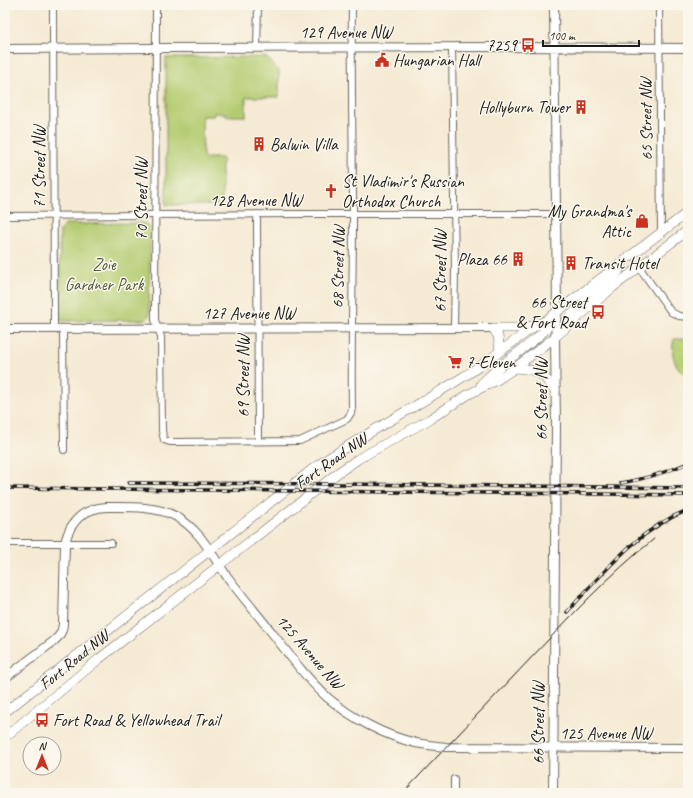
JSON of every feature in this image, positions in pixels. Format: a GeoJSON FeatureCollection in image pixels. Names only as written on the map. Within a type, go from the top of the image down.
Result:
{"type":"FeatureCollection","features":[{"type":"Feature","properties":{"kind":"main road","name":"Fort Road NW"},"geometry":{"type":"LineString","coordinates":[[5,712],[314,468],[342,449],[477,368],[544,321],[688,212]]}},
{"type":"Feature","properties":{"kind":"main road","name":"Fort Road NW"},"geometry":{"type":"LineString","coordinates":[[5,737],[94,663],[339,472],[358,459],[430,419],[469,394],[497,380],[515,368],[555,337],[612,288],[688,230]]}},
{"type":"Feature","properties":{"kind":"main road"},"geometry":{"type":"LineString","coordinates":[[555,337],[576,310],[618,272],[634,253]]}},
{"type":"Feature","properties":{"kind":"main road"},"geometry":{"type":"LineString","coordinates":[[469,394],[546,330],[553,321],[557,311]]}},
{"type":"Feature","properties":{"kind":"main road"},"geometry":{"type":"LineString","coordinates":[[493,328],[535,326]]}},
{"type":"Feature","properties":{"kind":"main road"},"geometry":{"type":"LineString","coordinates":[[493,328],[498,336],[500,351]]}},
{"type":"Feature","properties":{"kind":"main road"},"geometry":{"type":"LineString","coordinates":[[515,368],[525,368],[537,372],[546,378],[555,390]]}},
{"type":"Feature","properties":{"kind":"street","name":"71 Street NW"},"geometry":{"type":"LineString","coordinates":[[53,5],[54,329]]}},
{"type":"Feature","properties":{"kind":"street","name":"70 Street NW"},"geometry":{"type":"LineString","coordinates":[[156,5],[155,320],[161,337],[162,431],[164,440],[170,442],[258,441]]}},
{"type":"Feature","properties":{"kind":"street"},"geometry":{"type":"LineString","coordinates":[[258,5],[258,48]]}},
{"type":"Feature","properties":{"kind":"street","name":"68 Street NW"},"geometry":{"type":"LineString","coordinates":[[258,441],[300,441],[347,419],[351,413],[353,214],[352,5]]}},
{"type":"Feature","properties":{"kind":"street","name":"66 Street NW"},"geometry":{"type":"LineString","coordinates":[[553,793],[556,458],[555,337],[557,311],[554,5]]}},
{"type":"Feature","properties":{"kind":"street","name":"65 Street NW"},"geometry":{"type":"LineString","coordinates":[[659,5],[661,232]]}},
{"type":"Feature","properties":{"kind":"street","name":"129 Avenue NW"},"geometry":{"type":"LineString","coordinates":[[5,49],[452,47],[688,48]]}},
{"type":"Feature","properties":{"kind":"street","name":"67 Street NW"},"geometry":{"type":"LineString","coordinates":[[452,47],[454,327]]}},
{"type":"Feature","properties":{"kind":"street","name":"69 Street NW"},"geometry":{"type":"LineString","coordinates":[[257,214],[258,441]]}},
{"type":"Feature","properties":{"kind":"street","name":"128 Avenue NW"},"geometry":{"type":"LineString","coordinates":[[5,216],[556,214]]}},
{"type":"Feature","properties":{"kind":"street"},"geometry":{"type":"LineString","coordinates":[[639,267],[672,312],[679,316],[688,317]]}},
{"type":"Feature","properties":{"kind":"street"},"geometry":{"type":"LineString","coordinates":[[63,328],[64,450]]}},
{"type":"Feature","properties":{"kind":"street","name":"127 Avenue NW"},"geometry":{"type":"LineString","coordinates":[[5,329],[493,328]]}},
{"type":"Feature","properties":{"kind":"street","name":"125 Avenue NW"},"geometry":{"type":"LineString","coordinates":[[65,543],[70,527],[79,516],[92,510],[105,507],[153,509],[166,512],[180,519],[196,532],[226,575],[309,678],[332,701],[358,719],[390,734],[417,743],[458,748],[688,748]]}},
{"type":"Feature","properties":{"kind":"street"},"geometry":{"type":"LineString","coordinates":[[5,543],[110,543]]}},
{"type":"Feature","properties":{"kind":"street"},"geometry":{"type":"LineString","coordinates":[[5,678],[54,641],[62,630],[64,617],[65,543]]}},
{"type":"Feature","properties":{"kind":"street"},"geometry":{"type":"LineString","coordinates":[[454,779],[454,793]]}},
{"type":"Feature","properties":{"kind":"green space"},"geometry":{"type":"Polygon","coordinates":[[[266,57],[279,71],[279,97],[246,97],[246,116],[226,116],[226,113],[214,113],[214,116],[202,116],[203,158],[222,158],[222,205],[166,205],[166,58],[266,57]]]}},
{"type":"Feature","properties":{"kind":"green space","name":"Zoie Gardner Park"},"geometry":{"type":"Polygon","coordinates":[[[144,223],[150,227],[149,317],[146,320],[61,321],[59,317],[60,231],[65,224],[144,223]]]}},
{"type":"Feature","properties":{"kind":"green space"},"geometry":{"type":"Polygon","coordinates":[[[674,339],[688,339],[688,376],[679,369],[674,360],[674,339]]]}},
{"type":"Feature","properties":{"kind":"tram line"},"geometry":{"type":"LineString","coordinates":[[403,793],[575,612],[621,567],[654,539]]}},
{"type":"Feature","properties":{"kind":"railway"},"geometry":{"type":"LineString","coordinates":[[621,483],[656,475],[688,463]]}},
{"type":"Feature","properties":{"kind":"railway"},"geometry":{"type":"LineString","coordinates":[[129,483],[688,488]]}},
{"type":"Feature","properties":{"kind":"railway"},"geometry":{"type":"LineString","coordinates":[[5,488],[688,495]]}},
{"type":"Feature","properties":{"kind":"railway"},"geometry":{"type":"LineString","coordinates":[[567,612],[608,568],[637,540],[653,528],[688,510]]}},
{"type":"Feature","properties":{"kind":"place","name":"7259"},"geometry":{"type":"Point","coordinates":[528,45]}},
{"type":"Feature","properties":{"kind":"place","name":"Hungarian Hall"},"geometry":{"type":"Point","coordinates":[382,60]}},
{"type":"Feature","properties":{"kind":"place","name":"Hollyburn Tower"},"geometry":{"type":"Point","coordinates":[581,107]}},
{"type":"Feature","properties":{"kind":"place","name":"Balwin Villa"},"geometry":{"type":"Point","coordinates":[259,144]}},
{"type":"Feature","properties":{"kind":"place","name":"St Vladimir's Russian Orthodox Church"},"geometry":{"type":"Point","coordinates":[331,191]}},
{"type":"Feature","properties":{"kind":"place","name":"My Grandma's Attic"},"geometry":{"type":"Point","coordinates":[642,221]}},
{"type":"Feature","properties":{"kind":"place","name":"Plaza 66"},"geometry":{"type":"Point","coordinates":[518,259]}},
{"type":"Feature","properties":{"kind":"place","name":"Transit Hotel"},"geometry":{"type":"Point","coordinates":[571,263]}},
{"type":"Feature","properties":{"kind":"place","name":"66 Street & Fort Road"},"geometry":{"type":"Point","coordinates":[598,312]}},
{"type":"Feature","properties":{"kind":"place","name":"7-Eleven"},"geometry":{"type":"Point","coordinates":[455,362]}},
{"type":"Feature","properties":{"kind":"place","name":"Fort Road & Yellowhead Trail"},"geometry":{"type":"Point","coordinates":[42,720]}}]}
